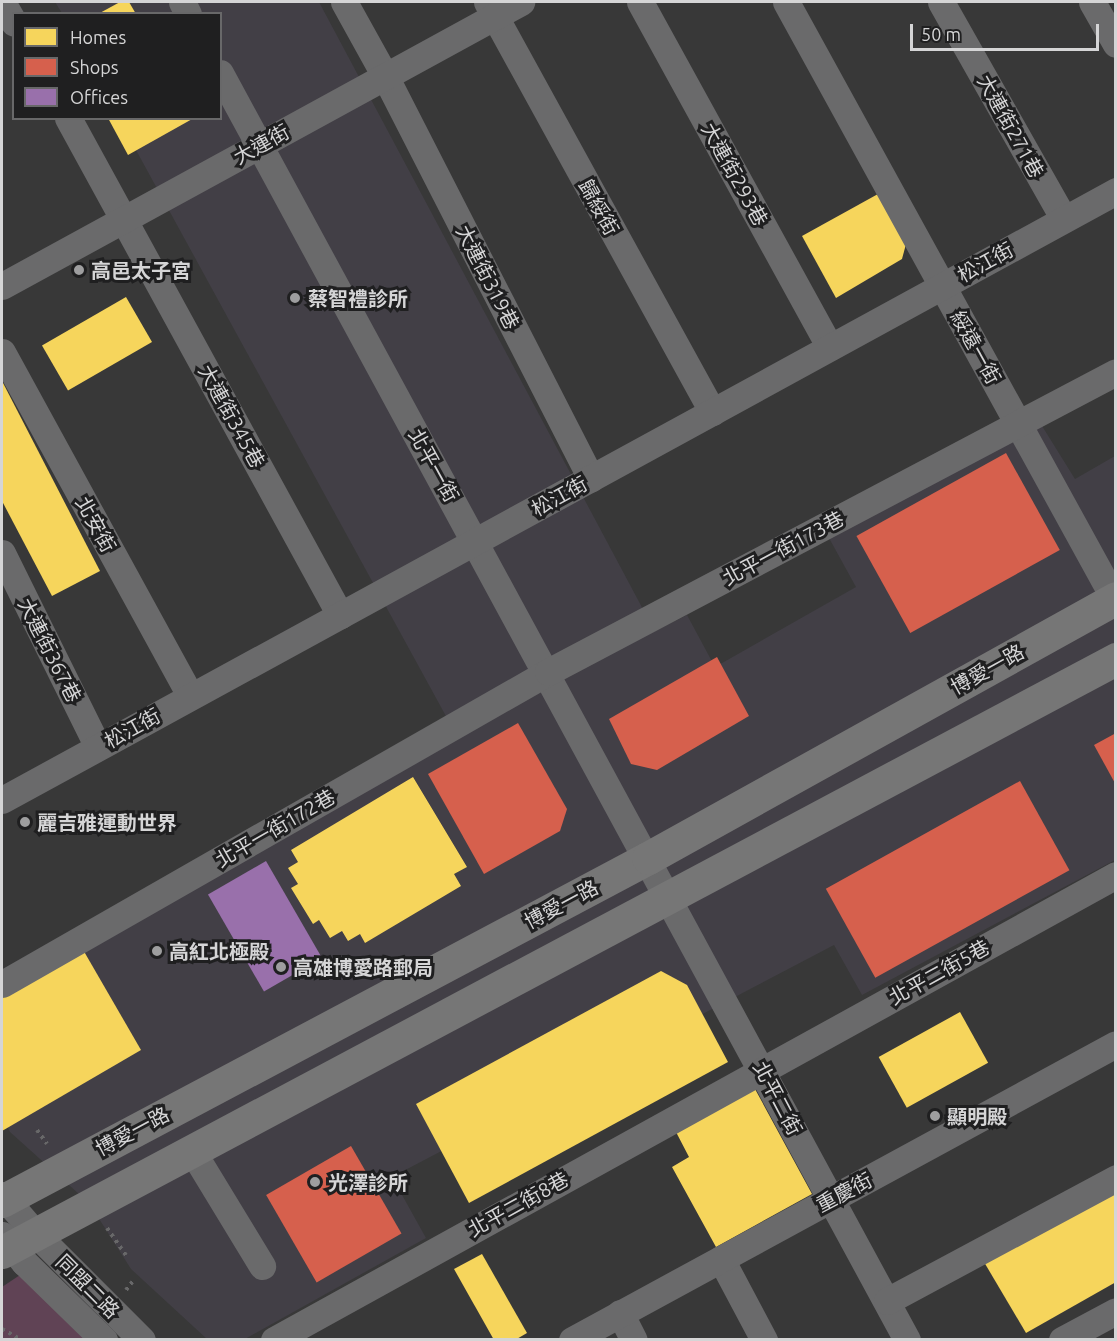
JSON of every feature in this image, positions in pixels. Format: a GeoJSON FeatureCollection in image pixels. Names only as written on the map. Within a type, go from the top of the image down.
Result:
{"type":"FeatureCollection","features":[{"type":"Feature","properties":{"kind":"main road","name":"博愛一路"},"geometry":{"type":"LineString","coordinates":[[3,1198],[648,858],[1115,599]]}},
{"type":"Feature","properties":{"kind":"main road"},"geometry":{"type":"LineString","coordinates":[[12,1242],[670,898],[1116,659]]}},
{"type":"Feature","properties":{"kind":"street"},"geometry":{"type":"LineString","coordinates":[[2,2],[12,20]]}},
{"type":"Feature","properties":{"kind":"street","name":"大連街319巷"},"geometry":{"type":"LineString","coordinates":[[344,2],[385,76],[591,478]]}},
{"type":"Feature","properties":{"kind":"street","name":"大連街"},"geometry":{"type":"LineString","coordinates":[[2,286],[385,76],[491,9],[520,2]]}},
{"type":"Feature","properties":{"kind":"street","name":"大連街293巷"},"geometry":{"type":"LineString","coordinates":[[640,2],[830,347]]}},
{"type":"Feature","properties":{"kind":"street","name":"綏遠一街"},"geometry":{"type":"LineString","coordinates":[[786,2],[1115,599]]}},
{"type":"Feature","properties":{"kind":"street","name":"大連街271巷"},"geometry":{"type":"LineString","coordinates":[[941,2],[1064,219]]}},
{"type":"Feature","properties":{"kind":"street"},"geometry":{"type":"LineString","coordinates":[[1092,2],[1116,44]]}},
{"type":"Feature","properties":{"kind":"street","name":"歸綏街"},"geometry":{"type":"LineString","coordinates":[[491,9],[712,412]]}},
{"type":"Feature","properties":{"kind":"street","name":"北平一街"},"geometry":{"type":"LineString","coordinates":[[222,77],[648,858]]}},
{"type":"Feature","properties":{"kind":"street","name":"大連街345巷"},"geometry":{"type":"LineString","coordinates":[[69,120],[125,218],[340,615]]}},
{"type":"Feature","properties":{"kind":"street","name":"松江街"},"geometry":{"type":"LineString","coordinates":[[2,800],[1116,191]]}},
{"type":"Feature","properties":{"kind":"street","name":"北安街"},"geometry":{"type":"LineString","coordinates":[[2,352],[190,696]]}},
{"type":"Feature","properties":{"kind":"street","name":"北平一街173巷"},"geometry":{"type":"LineString","coordinates":[[548,672],[1116,372]]}},
{"type":"Feature","properties":{"kind":"street","name":"大連街367巷"},"geometry":{"type":"LineString","coordinates":[[2,553],[98,747]]}},
{"type":"Feature","properties":{"kind":"street","name":"北平一街172巷"},"geometry":{"type":"LineString","coordinates":[[2,984],[548,672]]}},
{"type":"Feature","properties":{"kind":"street","name":"北平二街"},"geometry":{"type":"LineString","coordinates":[[648,858],[907,1340]]}},
{"type":"Feature","properties":{"kind":"street","name":"北平二街5巷"},"geometry":{"type":"LineString","coordinates":[[762,1069],[1116,875]]}},
{"type":"Feature","properties":{"kind":"street","name":"重慶街"},"geometry":{"type":"LineString","coordinates":[[572,1340],[1116,1044]]}},
{"type":"Feature","properties":{"kind":"street","name":"北平二街8巷"},"geometry":{"type":"LineString","coordinates":[[274,1340],[762,1069]]}},
{"type":"Feature","properties":{"kind":"street"},"geometry":{"type":"LineString","coordinates":[[191,1149],[262,1266]]}},
{"type":"Feature","properties":{"kind":"street"},"geometry":{"type":"LineString","coordinates":[[887,1301],[1116,1178]]}},
{"type":"Feature","properties":{"kind":"street"},"geometry":{"type":"LineString","coordinates":[[3,1198],[12,1242]]}},
{"type":"Feature","properties":{"kind":"street","name":"同盟二路"},"geometry":{"type":"LineString","coordinates":[[12,1242],[105,1340]]}},
{"type":"Feature","properties":{"kind":"street","name":"同盟二路"},"geometry":{"type":"LineString","coordinates":[[12,1242],[142,1340]]}},
{"type":"Feature","properties":{"kind":"street"},"geometry":{"type":"LineString","coordinates":[[721,1258],[764,1340]]}},
{"type":"Feature","properties":{"kind":"street"},"geometry":{"type":"LineString","coordinates":[[1070,1338],[1116,1311]]}},
{"type":"Feature","properties":{"kind":"street"},"geometry":{"type":"LineString","coordinates":[[620,1313],[634,1340]]}},
{"type":"Feature","properties":{"kind":"path"},"geometry":{"type":"LineString","coordinates":[[2,1329],[22,1340]]}},
{"type":"Feature","properties":{"kind":"shaded area"},"geometry":{"type":"Polygon","coordinates":[[[55,2],[319,2],[645,613],[447,718],[120,120],[222,120],[222,12],[61,12],[55,2]]]}},
{"type":"Feature","properties":{"kind":"shaded area"},"geometry":{"type":"Polygon","coordinates":[[[1029,405],[1075,479],[1115,456],[1115,860],[862,995],[834,945],[392,1177],[426,1238],[245,1339],[207,1339],[131,1269],[89,1203],[10,1132],[2,1116],[2,990],[532,693],[687,615],[715,667],[856,587],[818,518],[1029,405]]]}},
{"type":"Feature","properties":{"kind":"shaded area"},"geometry":{"type":"Polygon","coordinates":[[[23,1273],[105,1340],[2,1340],[2,1287],[23,1273]]]}},
{"type":"Feature","properties":{"kind":"building: Homes"},"geometry":{"type":"Polygon","coordinates":[[[120,2],[129,2],[135,12],[102,12],[120,2]]]}},
{"type":"Feature","properties":{"kind":"building: Homes"},"geometry":{"type":"Polygon","coordinates":[[[109,120],[190,120],[128,155],[109,120]]]}},
{"type":"Feature","properties":{"kind":"building: Homes"},"geometry":{"type":"Polygon","coordinates":[[[878,194],[906,244],[902,259],[836,298],[802,236],[878,194]]]}},
{"type":"Feature","properties":{"kind":"building: Homes"},"geometry":{"type":"Polygon","coordinates":[[[126,297],[152,342],[68,391],[42,346],[126,297]]]}},
{"type":"Feature","properties":{"kind":"building: Homes"},"geometry":{"type":"Polygon","coordinates":[[[2,381],[100,571],[52,596],[2,501],[2,381]]]}},
{"type":"Feature","properties":{"kind":"building: Homes"},"geometry":{"type":"Polygon","coordinates":[[[413,777],[467,867],[454,874],[461,886],[365,943],[360,934],[348,941],[342,931],[330,938],[319,920],[313,924],[291,888],[298,884],[288,868],[298,862],[291,850],[413,777]]]}},
{"type":"Feature","properties":{"kind":"building: Homes"},"geometry":{"type":"Polygon","coordinates":[[[82,948],[141,1050],[2,1131],[2,995],[82,948]]]}},
{"type":"Feature","properties":{"kind":"building: Homes"},"geometry":{"type":"Polygon","coordinates":[[[661,971],[687,985],[728,1062],[469,1203],[416,1104],[661,971]]]}},
{"type":"Feature","properties":{"kind":"building: Homes"},"geometry":{"type":"Polygon","coordinates":[[[960,1012],[988,1063],[907,1108],[879,1057],[960,1012]]]}},
{"type":"Feature","properties":{"kind":"building: Homes"},"geometry":{"type":"Polygon","coordinates":[[[755,1089],[812,1194],[716,1247],[672,1167],[689,1157],[676,1132],[755,1089]]]}},
{"type":"Feature","properties":{"kind":"building: Homes"},"geometry":{"type":"Polygon","coordinates":[[[1116,1186],[1116,1282],[1026,1333],[984,1262],[1116,1186]]]}},
{"type":"Feature","properties":{"kind":"building: Homes"},"geometry":{"type":"Polygon","coordinates":[[[482,1254],[527,1333],[515,1340],[494,1340],[454,1269],[482,1254]]]}},
{"type":"Feature","properties":{"kind":"building: Shops"},"geometry":{"type":"Polygon","coordinates":[[[1006,453],[1060,550],[910,633],[856,536],[1006,453]]]}},
{"type":"Feature","properties":{"kind":"building: Shops"},"geometry":{"type":"Polygon","coordinates":[[[717,657],[749,716],[657,770],[631,764],[609,719],[717,657]]]}},
{"type":"Feature","properties":{"kind":"building: Shops"},"geometry":{"type":"Polygon","coordinates":[[[518,723],[567,809],[560,831],[484,874],[428,774],[518,723]]]}},
{"type":"Feature","properties":{"kind":"building: Shops"},"geometry":{"type":"Polygon","coordinates":[[[1116,733],[1116,785],[1094,745],[1116,733]]]}},
{"type":"Feature","properties":{"kind":"building: Shops"},"geometry":{"type":"Polygon","coordinates":[[[1020,781],[1069,870],[875,978],[826,889],[1020,781]]]}},
{"type":"Feature","properties":{"kind":"building: Shops"},"geometry":{"type":"Polygon","coordinates":[[[351,1146],[402,1233],[317,1282],[266,1195],[351,1146]]]}},
{"type":"Feature","properties":{"kind":"building: Offices"},"geometry":{"type":"Polygon","coordinates":[[[266,861],[322,958],[264,991],[208,894],[266,861]]]}},
{"type":"Feature","properties":{"kind":"place","name":"高邑太子宮"},"geometry":{"type":"Point","coordinates":[79,270]}},
{"type":"Feature","properties":{"kind":"place","name":"蔡智禮診所"},"geometry":{"type":"Point","coordinates":[295,298]}},
{"type":"Feature","properties":{"kind":"place","name":"麗吉雅運動世界"},"geometry":{"type":"Point","coordinates":[25,822]}},
{"type":"Feature","properties":{"kind":"place","name":"高紅北極殿"},"geometry":{"type":"Point","coordinates":[157,951]}},
{"type":"Feature","properties":{"kind":"place","name":"高雄博愛路郵局"},"geometry":{"type":"Point","coordinates":[281,967]}},
{"type":"Feature","properties":{"kind":"place","name":"顯明殿"},"geometry":{"type":"Point","coordinates":[935,1116]}},
{"type":"Feature","properties":{"kind":"place","name":"光澤診所"},"geometry":{"type":"Point","coordinates":[315,1182]}}]}
